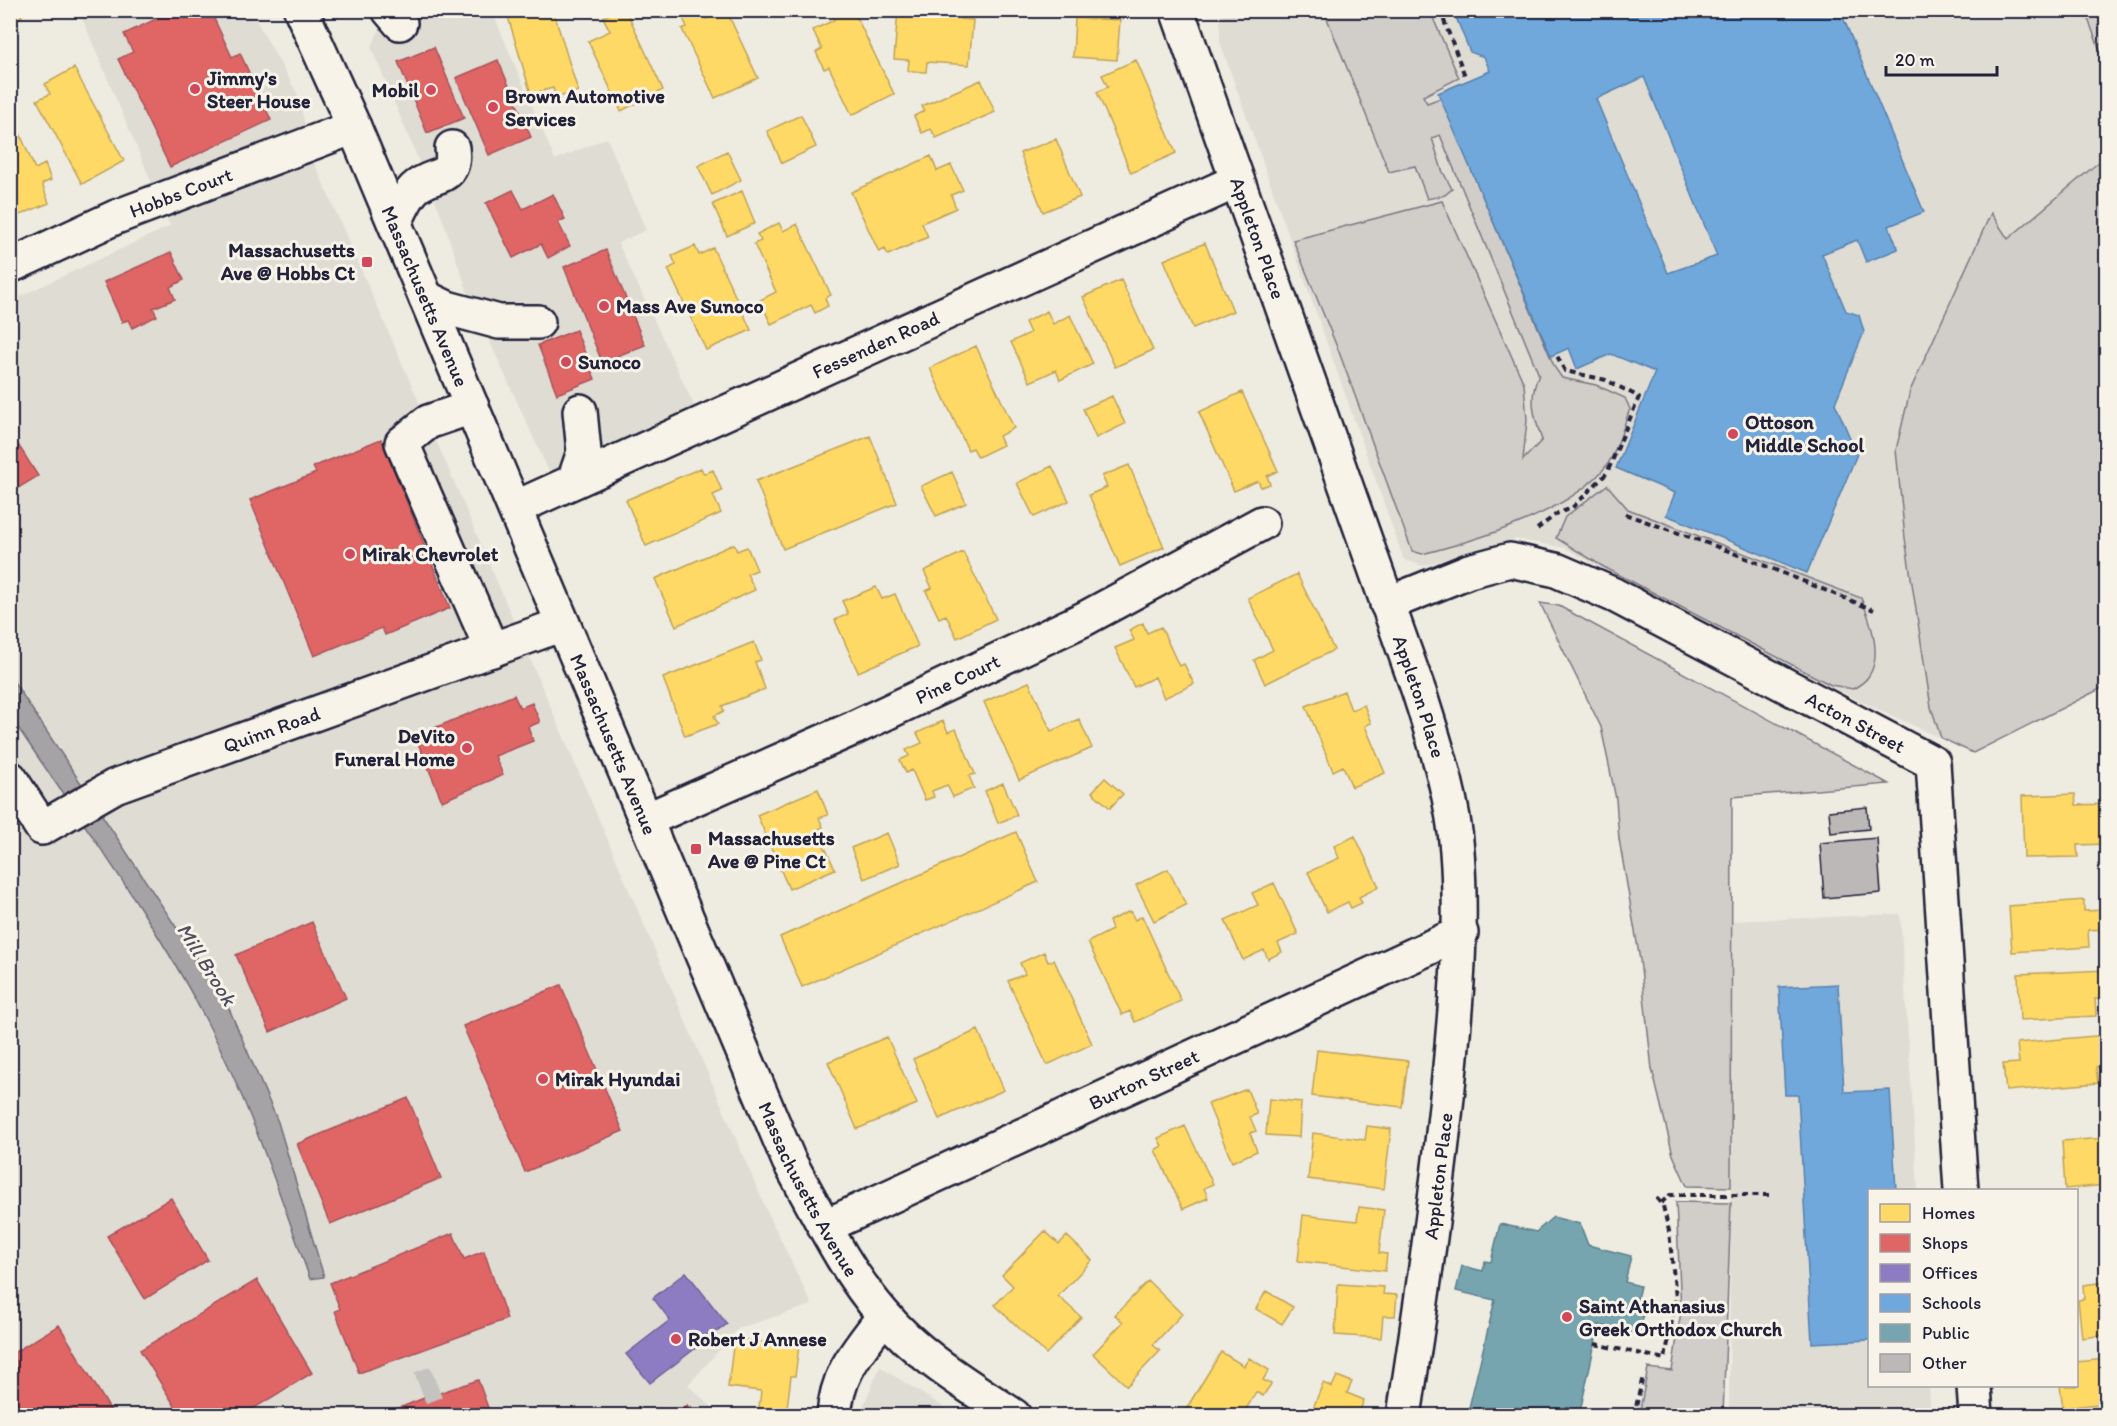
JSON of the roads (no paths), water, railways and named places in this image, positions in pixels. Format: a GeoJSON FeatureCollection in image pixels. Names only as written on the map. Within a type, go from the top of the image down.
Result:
{"type":"FeatureCollection","features":[{"type":"Feature","properties":{"kind":"street","name":"Appleton Place"},"geometry":{"type":"LineString","coordinates":[[1177,10],[1387,604],[1443,771],[1457,849],[1461,933],[1436,1207],[1404,1416]]}},
{"type":"Feature","properties":{"kind":"street","name":"Massachusetts Avenue"},"geometry":{"type":"LineString","coordinates":[[305,12],[789,1161],[844,1259],[884,1316],[964,1383],[1014,1416]]}},
{"type":"Feature","properties":{"kind":"street","name":"Hobbs Court"},"geometry":{"type":"LineString","coordinates":[[10,266],[116,217],[354,127]]}},
{"type":"Feature","properties":{"kind":"street"},"geometry":{"type":"LineString","coordinates":[[395,222],[413,190],[448,172],[452,166],[452,148]]}},
{"type":"Feature","properties":{"kind":"street","name":"Fessenden Road"},"geometry":{"type":"LineString","coordinates":[[515,508],[1238,181]]}},
{"type":"Feature","properties":{"kind":"street"},"geometry":{"type":"LineString","coordinates":[[426,298],[447,308],[499,322],[538,322]]}},
{"type":"Feature","properties":{"kind":"street"},"geometry":{"type":"LineString","coordinates":[[472,406],[428,422],[402,443],[492,650]]}},
{"type":"Feature","properties":{"kind":"street"},"geometry":{"type":"LineString","coordinates":[[574,482],[584,452],[580,411]]}},
{"type":"Feature","properties":{"kind":"street","name":"Pine Court"},"geometry":{"type":"LineString","coordinates":[[646,820],[854,728],[1084,619],[1262,523]]}},
{"type":"Feature","properties":{"kind":"street","name":"Acton Street"},"geometry":{"type":"LineString","coordinates":[[1387,604],[1469,571],[1510,561],[1556,570],[1614,595],[1933,763],[1961,1189]]}},
{"type":"Feature","properties":{"kind":"street","name":"Quinn Road"},"geometry":{"type":"LineString","coordinates":[[10,778],[42,828],[60,815],[99,794],[563,624]]}},
{"type":"Feature","properties":{"kind":"street","name":"Burton Street"},"geometry":{"type":"LineString","coordinates":[[826,1226],[1461,933]]}},
{"type":"Feature","properties":{"kind":"street"},"geometry":{"type":"LineString","coordinates":[[834,1416],[837,1389],[842,1374],[884,1316]]}},
{"type":"Feature","properties":{"kind":"street"},"geometry":{"type":"LineString","coordinates":[[1974,1387],[1976,1416]]}},
{"type":"Feature","properties":{"kind":"tunnel"},"geometry":{"type":"LineString","coordinates":[[420,1388],[436,1382]]}},
{"type":"Feature","properties":{"kind":"place","name":"Jimmy's Steer House"},"geometry":{"type":"Point","coordinates":[195,89]}},
{"type":"Feature","properties":{"kind":"place","name":"Mobil"},"geometry":{"type":"Point","coordinates":[431,90]}},
{"type":"Feature","properties":{"kind":"place","name":"Brown Automotive Services"},"geometry":{"type":"Point","coordinates":[493,107]}},
{"type":"Feature","properties":{"kind":"place","name":"Massachusetts Ave @ Hobbs Ct"},"geometry":{"type":"Point","coordinates":[367,262]}},
{"type":"Feature","properties":{"kind":"place","name":"Mass Ave Sunoco"},"geometry":{"type":"Point","coordinates":[604,306]}},
{"type":"Feature","properties":{"kind":"place","name":"Sunoco"},"geometry":{"type":"Point","coordinates":[566,362]}},
{"type":"Feature","properties":{"kind":"place","name":"Ottoson Middle School"},"geometry":{"type":"Point","coordinates":[1733,434]}},
{"type":"Feature","properties":{"kind":"place","name":"Mirak Chevrolet"},"geometry":{"type":"Point","coordinates":[350,554]}},
{"type":"Feature","properties":{"kind":"place","name":"DeVito Funeral Home"},"geometry":{"type":"Point","coordinates":[467,748]}},
{"type":"Feature","properties":{"kind":"place","name":"Massachusetts Ave @ Pine Ct"},"geometry":{"type":"Point","coordinates":[696,849]}},
{"type":"Feature","properties":{"kind":"place","name":"Mirak Hyundai"},"geometry":{"type":"Point","coordinates":[543,1079]}},
{"type":"Feature","properties":{"kind":"place","name":"Saint Athanasius Greek Orthodox Church"},"geometry":{"type":"Point","coordinates":[1567,1317]}},
{"type":"Feature","properties":{"kind":"place","name":"Robert J Annese"},"geometry":{"type":"Point","coordinates":[676,1339]}},
{"type":"Feature","properties":{"kind":"water label","name":"Mill Brook"},"geometry":{"type":"Point","coordinates":[207,964]}}]}
